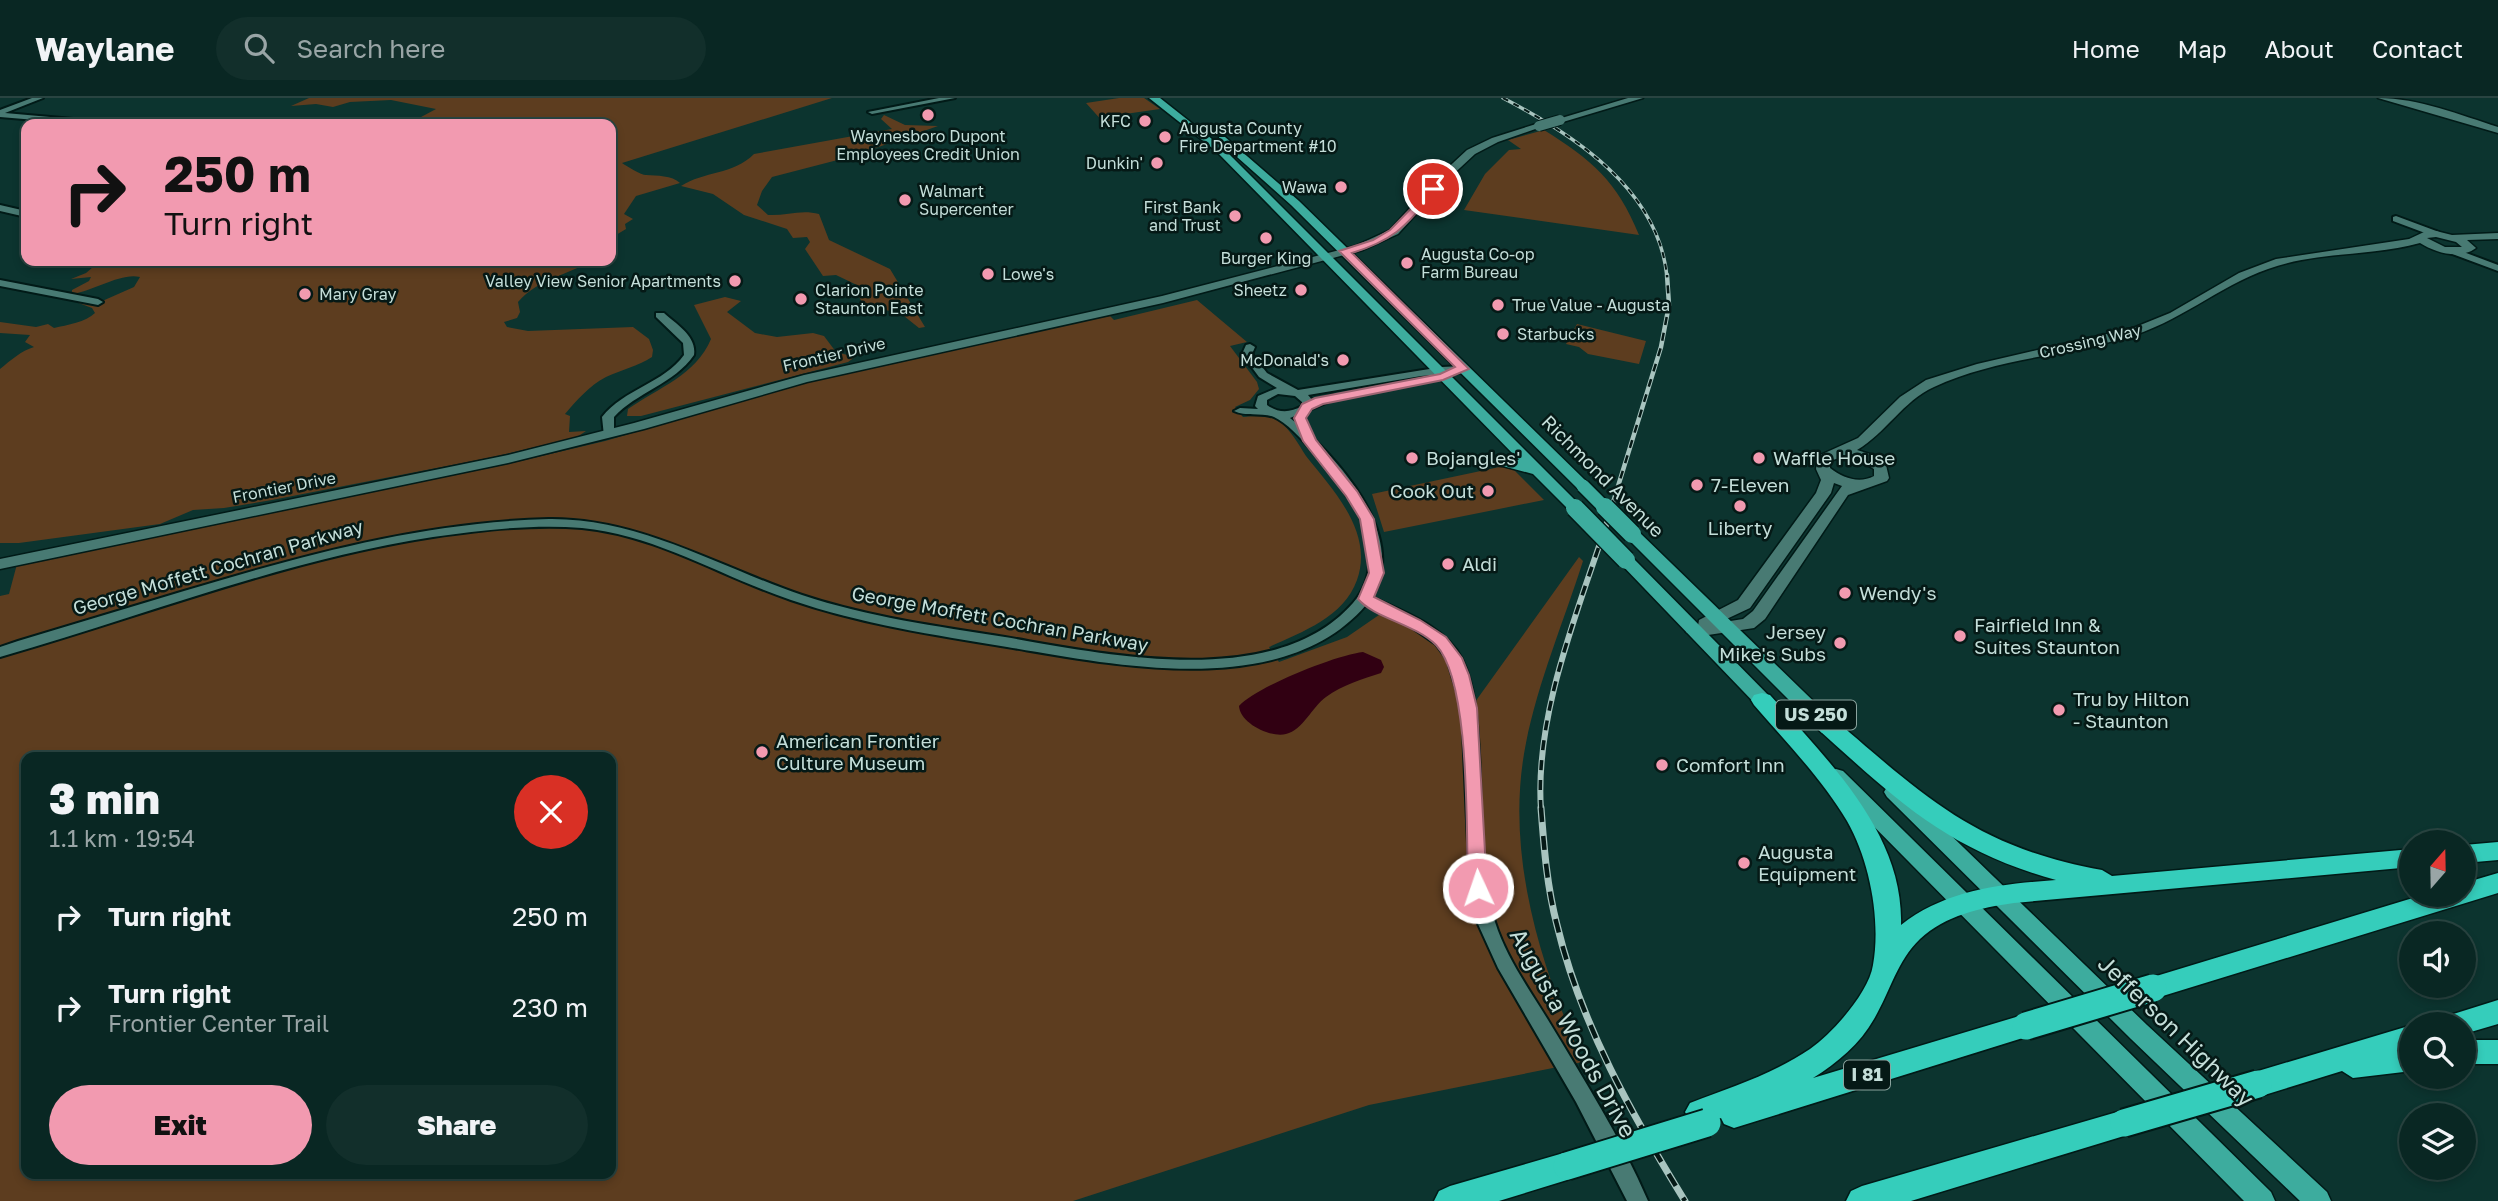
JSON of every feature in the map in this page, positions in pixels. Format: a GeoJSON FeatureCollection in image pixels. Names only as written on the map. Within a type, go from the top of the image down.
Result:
{"type":"FeatureCollection","features":[{"type":"Feature","properties":{"kind":"highway"},"geometry":{"type":"LineString","coordinates":[[1704,1118],[1786,1079],[1835,1045],[1855,1026],[1874,995],[1886,961],[1888,897],[1867,830],[1843,793],[1762,700]]}},
{"type":"Feature","properties":{"kind":"highway"},"geometry":{"type":"LineString","coordinates":[[1819,718],[1913,800],[1980,842],[2027,862],[2076,876],[2102,880],[2146,881]]}},
{"type":"Feature","properties":{"kind":"highway"},"geometry":{"type":"LineString","coordinates":[[2476,852],[2498,850]]}},
{"type":"Feature","properties":{"kind":"highway"},"geometry":{"type":"LineString","coordinates":[[1886,961],[1917,926],[1961,903],[2146,881],[2399,859]]}},
{"type":"Feature","properties":{"kind":"highway","name":"I 81"},"geometry":{"type":"LineString","coordinates":[[2476,890],[2498,883]]}},
{"type":"Feature","properties":{"kind":"highway","name":"I 81"},"geometry":{"type":"LineString","coordinates":[[1450,1201],[1567,1166],[1704,1118],[2026,1026],[2419,907]]}},
{"type":"Feature","properties":{"kind":"highway"},"geometry":{"type":"LineString","coordinates":[[2476,1018],[2498,1012]]}},
{"type":"Feature","properties":{"kind":"highway"},"geometry":{"type":"LineString","coordinates":[[1862,1201],[2399,1041]]}},
{"type":"Feature","properties":{"kind":"highway"},"geometry":{"type":"LineString","coordinates":[[2476,1052],[2498,1052]]}},
{"type":"Feature","properties":{"kind":"highway"},"geometry":{"type":"LineString","coordinates":[[2295,1072],[2399,1060]]}},
{"type":"Feature","properties":{"kind":"main road"},"geometry":{"type":"LineString","coordinates":[[1154,98],[1219,149],[1439,373]]}},
{"type":"Feature","properties":{"kind":"main road","name":"Richmond Avenue"},"geometry":{"type":"LineString","coordinates":[[1166,98],[1251,162],[1345,251],[1999,897]]}},
{"type":"Feature","properties":{"kind":"main road","name":"US 250"},"geometry":{"type":"LineString","coordinates":[[1439,373],[1482,416],[1483,424],[1510,452],[1511,458],[1504,462],[1523,465],[1539,472],[1961,903],[2262,1201]]}},
{"type":"Feature","properties":{"kind":"main road","name":"Jefferson Highway"},"geometry":{"type":"LineString","coordinates":[[1999,897],[2318,1201]]}},
{"type":"Feature","properties":{"kind":"street"},"geometry":{"type":"LineString","coordinates":[[0,114],[39,98]]}},
{"type":"Feature","properties":{"kind":"street"},"geometry":{"type":"LineString","coordinates":[[872,112],[951,98]]}},
{"type":"Feature","properties":{"kind":"street","name":"Frontier Drive"},"geometry":{"type":"LineString","coordinates":[[0,564],[122,537],[428,477],[608,434],[817,375],[1163,299],[1377,242],[1394,232],[1443,178],[1475,150],[1495,140],[1638,98]]}},
{"type":"Feature","properties":{"kind":"street"},"geometry":{"type":"LineString","coordinates":[[2383,98],[2439,111],[2498,131]]}},
{"type":"Feature","properties":{"kind":"street"},"geometry":{"type":"LineString","coordinates":[[0,114],[54,119]]}},
{"type":"Feature","properties":{"kind":"street"},"geometry":{"type":"LineString","coordinates":[[0,208],[21,213]]}},
{"type":"Feature","properties":{"kind":"street"},"geometry":{"type":"LineString","coordinates":[[2436,234],[2396,219],[2446,249],[2498,267]]}},
{"type":"Feature","properties":{"kind":"street","name":"Crossing Way"},"geometry":{"type":"LineString","coordinates":[[2389,247],[2436,234],[2453,237]]}},
{"type":"Feature","properties":{"kind":"street"},"geometry":{"type":"LineString","coordinates":[[2453,237],[2498,238]]}},
{"type":"Feature","properties":{"kind":"street"},"geometry":{"type":"LineString","coordinates":[[2453,237],[2498,267]]}},
{"type":"Feature","properties":{"kind":"street","name":"Crossing Way"},"geometry":{"type":"LineString","coordinates":[[1835,453],[1858,446],[1868,435],[1879,429],[1900,403],[1925,386],[1979,366],[2144,329],[2162,322],[2239,276],[2279,261],[2389,247],[2469,247],[2498,238]]}},
{"type":"Feature","properties":{"kind":"street"},"geometry":{"type":"LineString","coordinates":[[0,283],[99,302]]}},
{"type":"Feature","properties":{"kind":"street"},"geometry":{"type":"LineString","coordinates":[[608,434],[608,416],[628,398],[673,371],[689,355],[687,342],[660,315]]}},
{"type":"Feature","properties":{"kind":"street"},"geometry":{"type":"LineString","coordinates":[[1250,347],[1247,354],[1263,375],[1267,391],[1261,399],[1263,408],[1276,414],[1310,441],[1352,494],[1367,519],[1377,573],[1365,599]]}},
{"type":"Feature","properties":{"kind":"street"},"geometry":{"type":"LineString","coordinates":[[1439,373],[1319,401],[1290,415],[1240,411],[1272,392],[1325,391],[1463,369]]}},
{"type":"Feature","properties":{"kind":"street"},"geometry":{"type":"LineString","coordinates":[[1263,375],[1308,401],[1300,418],[1310,441]]}},
{"type":"Feature","properties":{"kind":"street"},"geometry":{"type":"LineString","coordinates":[[1721,622],[1748,624],[1759,615],[1843,492],[1882,478],[1883,471],[1873,451],[1880,439],[1879,429]]}},
{"type":"Feature","properties":{"kind":"street"},"geometry":{"type":"LineString","coordinates":[[1695,632],[1721,622],[1744,604],[1826,486],[1828,480],[1821,465],[1823,459],[1835,453],[1861,456],[1878,464]]}},
{"type":"Feature","properties":{"kind":"street"},"geometry":{"type":"LineString","coordinates":[[1826,472],[1849,483],[1870,484]]}},
{"type":"Feature","properties":{"kind":"street"},"geometry":{"type":"LineString","coordinates":[[1810,510],[1814,517],[1810,531],[1814,536]]}},
{"type":"Feature","properties":{"kind":"street","name":"George Moffett Cochran Parkway"},"geometry":{"type":"LineString","coordinates":[[0,652],[349,547],[423,535],[530,524],[592,525],[632,533],[777,591],[881,620],[1059,653],[1147,665],[1204,665],[1273,654],[1323,635],[1365,599]]}},
{"type":"Feature","properties":{"kind":"street"},"geometry":{"type":"LineString","coordinates":[[1785,579],[1783,565],[1801,540],[1796,531]]}},
{"type":"Feature","properties":{"kind":"street","name":"Augusta Woods Drive"},"geometry":{"type":"LineString","coordinates":[[1365,599],[1415,623],[1441,641],[1454,658],[1469,708],[1478,888],[1487,924],[1504,963],[1583,1096],[1638,1201]]}},
{"type":"Feature","properties":{"kind":"shaded area"},"geometry":{"type":"Polygon","coordinates":[[[309,98],[832,98],[622,163],[641,174],[669,177],[680,183],[636,196],[624,214],[633,219],[625,224],[626,229],[616,235],[616,119],[417,119],[436,109],[391,100],[350,102],[333,107],[316,104],[291,106],[309,98]]]}},
{"type":"Feature","properties":{"kind":"shaded area"},"geometry":{"type":"Polygon","coordinates":[[[1119,98],[1144,98],[1160,109],[1125,114],[1104,123],[1086,103],[1119,98]]]}},
{"type":"Feature","properties":{"kind":"shaded area"},"geometry":{"type":"Polygon","coordinates":[[[884,115],[905,125],[938,126],[853,156],[772,177],[762,191],[757,205],[768,215],[806,212],[819,214],[829,240],[890,269],[925,327],[919,328],[904,316],[862,302],[859,297],[861,287],[836,275],[823,276],[805,249],[810,242],[807,237],[793,238],[787,229],[744,215],[713,194],[681,186],[737,166],[754,154],[892,129],[881,119],[884,115]]]}},
{"type":"Feature","properties":{"kind":"shaded area"},"geometry":{"type":"Polygon","coordinates":[[[1544,130],[1576,151],[1612,186],[1631,216],[1639,235],[1464,210],[1485,174],[1509,150],[1521,149],[1508,140],[1544,130]]]}},
{"type":"Feature","properties":{"kind":"shaded area"},"geometry":{"type":"Polygon","coordinates":[[[90,266],[581,266],[526,294],[518,302],[520,312],[517,318],[504,322],[507,327],[528,331],[633,327],[649,339],[653,350],[652,357],[606,377],[579,399],[565,414],[570,416],[569,432],[586,431],[577,437],[493,457],[272,500],[193,510],[160,524],[19,543],[0,543],[0,369],[20,353],[34,347],[25,342],[30,335],[0,333],[0,322],[36,327],[48,324],[54,328],[76,323],[95,313],[92,308],[76,302],[100,302],[134,287],[140,277],[116,279],[72,294],[72,290],[89,281],[91,277],[71,279],[93,267],[90,266]]]}},
{"type":"Feature","properties":{"kind":"shaded area"},"geometry":{"type":"Polygon","coordinates":[[[725,297],[741,301],[727,312],[755,333],[777,337],[813,333],[824,336],[836,352],[855,357],[848,362],[641,416],[627,416],[628,409],[675,380],[696,362],[711,339],[694,305],[725,297]]]}},
{"type":"Feature","properties":{"kind":"shaded area","name":"American Frontier Culture Museum"},"geometry":{"type":"Polygon","coordinates":[[[1197,300],[1247,342],[1230,346],[1257,382],[1259,389],[1250,400],[1235,407],[1243,417],[1267,417],[1284,425],[1348,513],[1360,545],[1361,562],[1351,593],[1332,614],[1320,622],[1269,647],[1279,662],[1347,637],[1392,606],[1424,625],[1453,651],[1466,670],[1475,702],[1579,557],[1583,561],[1531,720],[1520,784],[1520,825],[1523,866],[1540,947],[1583,1062],[1369,1105],[1073,1201],[0,1201],[0,596],[9,594],[17,564],[508,464],[605,441],[804,383],[1110,316],[1114,320],[1197,300]]]}},
{"type":"Feature","properties":{"kind":"shaded area"},"geometry":{"type":"Polygon","coordinates":[[[1577,324],[1646,341],[1639,364],[1588,354],[1579,347],[1566,344],[1577,324]]]}},
{"type":"Feature","properties":{"kind":"shaded area"},"geometry":{"type":"Polygon","coordinates":[[[1509,465],[1544,500],[1384,532],[1372,494],[1509,465]]]}},
{"type":"Feature","properties":{"kind":"shaded area"},"geometry":{"type":"Polygon","coordinates":[[[1363,652],[1381,660],[1384,667],[1381,673],[1332,693],[1292,732],[1279,735],[1264,731],[1250,723],[1241,712],[1239,706],[1248,698],[1279,681],[1335,659],[1363,652]]]}},
{"type":"Feature","properties":{"kind":"railway"},"geometry":{"type":"LineString","coordinates":[[1503,98],[1557,129],[1609,169],[1630,192],[1648,218],[1661,246],[1667,277]]}},
{"type":"Feature","properties":{"kind":"railway"},"geometry":{"type":"LineString","coordinates":[[1611,509],[1661,347],[1669,305],[1667,275]]}},
{"type":"Feature","properties":{"kind":"railway"},"geometry":{"type":"LineString","coordinates":[[1541,808],[1541,772],[1552,695],[1612,507]]}},
{"type":"Feature","properties":{"kind":"railway"},"geometry":{"type":"LineString","coordinates":[[1541,808],[1546,867],[1554,911],[1567,962],[1580,998],[1610,1068],[1685,1201]]}},
{"type":"Feature","properties":{"kind":"place","name":"Waynesboro Dupont Employees Credit Union"},"geometry":{"type":"Point","coordinates":[928,115]}},
{"type":"Feature","properties":{"kind":"place","name":"KFC"},"geometry":{"type":"Point","coordinates":[1145,121]}},
{"type":"Feature","properties":{"kind":"place","name":"Augusta County Fire Department #10"},"geometry":{"type":"Point","coordinates":[1165,137]}},
{"type":"Feature","properties":{"kind":"place","name":"Dunkin'"},"geometry":{"type":"Point","coordinates":[1157,163]}},
{"type":"Feature","properties":{"kind":"place","name":"Wawa"},"geometry":{"type":"Point","coordinates":[1341,187]}},
{"type":"Feature","properties":{"kind":"place","name":"Walmart Supercenter"},"geometry":{"type":"Point","coordinates":[905,200]}},
{"type":"Feature","properties":{"kind":"place","name":"First Bank and Trust"},"geometry":{"type":"Point","coordinates":[1235,216]}},
{"type":"Feature","properties":{"kind":"place","name":"Burger King"},"geometry":{"type":"Point","coordinates":[1266,238]}},
{"type":"Feature","properties":{"kind":"place","name":"Augusta Co-op Farm Bureau"},"geometry":{"type":"Point","coordinates":[1407,263]}},
{"type":"Feature","properties":{"kind":"place","name":"Lowe's"},"geometry":{"type":"Point","coordinates":[988,274]}},
{"type":"Feature","properties":{"kind":"place","name":"Valley View Senior Apartments"},"geometry":{"type":"Point","coordinates":[735,281]}},
{"type":"Feature","properties":{"kind":"place","name":"Sheetz"},"geometry":{"type":"Point","coordinates":[1301,290]}},
{"type":"Feature","properties":{"kind":"place","name":"Mary Gray"},"geometry":{"type":"Point","coordinates":[305,294]}},
{"type":"Feature","properties":{"kind":"place","name":"Clarion Pointe Staunton East"},"geometry":{"type":"Point","coordinates":[801,299]}},
{"type":"Feature","properties":{"kind":"place","name":"True Value - Augusta"},"geometry":{"type":"Point","coordinates":[1498,305]}},
{"type":"Feature","properties":{"kind":"place","name":"Starbucks"},"geometry":{"type":"Point","coordinates":[1503,334]}},
{"type":"Feature","properties":{"kind":"place","name":"McDonald's"},"geometry":{"type":"Point","coordinates":[1343,360]}},
{"type":"Feature","properties":{"kind":"place","name":"Bojangles'"},"geometry":{"type":"Point","coordinates":[1412,458]}},
{"type":"Feature","properties":{"kind":"place","name":"Waffle House"},"geometry":{"type":"Point","coordinates":[1759,458]}},
{"type":"Feature","properties":{"kind":"place","name":"7-Eleven"},"geometry":{"type":"Point","coordinates":[1697,485]}},
{"type":"Feature","properties":{"kind":"place","name":"Cook Out"},"geometry":{"type":"Point","coordinates":[1488,491]}},
{"type":"Feature","properties":{"kind":"place","name":"Liberty"},"geometry":{"type":"Point","coordinates":[1740,506]}},
{"type":"Feature","properties":{"kind":"place","name":"Aldi"},"geometry":{"type":"Point","coordinates":[1448,564]}},
{"type":"Feature","properties":{"kind":"place","name":"Wendy's"},"geometry":{"type":"Point","coordinates":[1845,593]}},
{"type":"Feature","properties":{"kind":"place","name":"Fairfield Inn & Suites Staunton"},"geometry":{"type":"Point","coordinates":[1960,636]}},
{"type":"Feature","properties":{"kind":"place","name":"Jersey Mike's Subs"},"geometry":{"type":"Point","coordinates":[1840,643]}},
{"type":"Feature","properties":{"kind":"place","name":"Tru by Hilton - Staunton"},"geometry":{"type":"Point","coordinates":[2059,710]}},
{"type":"Feature","properties":{"kind":"place","name":"American Frontier Culture Museum"},"geometry":{"type":"Point","coordinates":[762,752]}},
{"type":"Feature","properties":{"kind":"place","name":"Comfort Inn"},"geometry":{"type":"Point","coordinates":[1662,765]}},
{"type":"Feature","properties":{"kind":"place","name":"Augusta Equipment"},"geometry":{"type":"Point","coordinates":[1744,863]}},
{"type":"Feature","properties":{"kind":"route"},"geometry":{"type":"LineString","coordinates":[[1433,189],[1394,232],[1377,242],[1345,251],[1463,369],[1443,377],[1312,403],[1300,418],[1310,441],[1352,494],[1367,519],[1377,573],[1373,587],[1365,599],[1415,623],[1441,641],[1454,658],[1461,675],[1469,708],[1478,888]]}}]}
